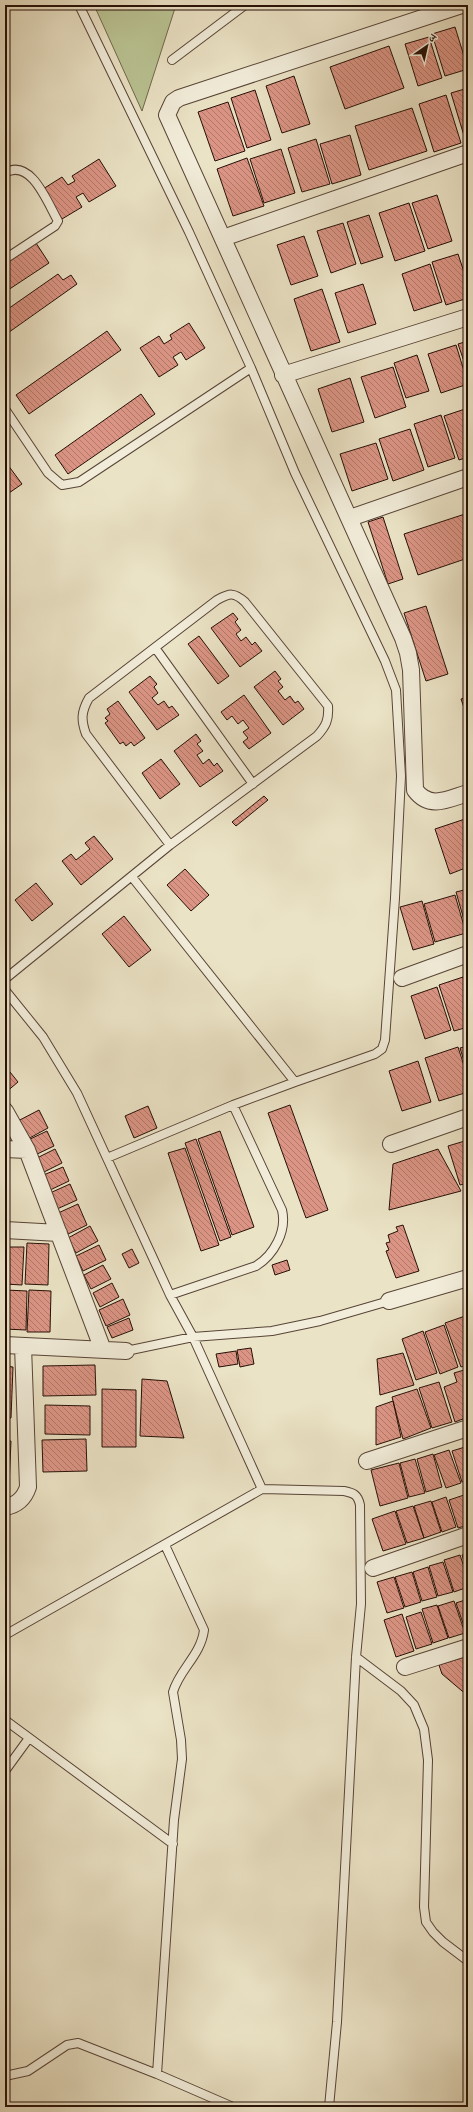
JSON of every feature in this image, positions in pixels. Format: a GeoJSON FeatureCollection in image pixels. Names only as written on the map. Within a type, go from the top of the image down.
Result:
{"type":"FeatureCollection","features":[{"type":"Feature","properties":{"kind":"street"},"geometry":{"type":"LineString","coordinates":[[462,5],[173,102],[167,115],[224,238],[283,375],[350,518],[408,653],[411,670],[415,790],[421,798],[429,801],[440,802],[468,793]]}},
{"type":"Feature","properties":{"kind":"street"},"geometry":{"type":"LineString","coordinates":[[224,238],[468,153]]}},
{"type":"Feature","properties":{"kind":"street"},"geometry":{"type":"LineString","coordinates":[[283,375],[468,317]]}},
{"type":"Feature","properties":{"kind":"street"},"geometry":{"type":"LineString","coordinates":[[350,518],[468,477]]}},
{"type":"Feature","properties":{"kind":"street"},"geometry":{"type":"LineString","coordinates":[[402,978],[468,954]]}},
{"type":"Feature","properties":{"kind":"street"},"geometry":{"type":"LineString","coordinates":[[5,1111],[27,1150],[102,1350]]}},
{"type":"Feature","properties":{"kind":"street"},"geometry":{"type":"LineString","coordinates":[[391,1144],[468,1117]]}},
{"type":"Feature","properties":{"kind":"street"},"geometry":{"type":"LineString","coordinates":[[5,1149],[27,1150]]}},
{"type":"Feature","properties":{"kind":"street"},"geometry":{"type":"LineString","coordinates":[[5,1230],[59,1233]]}},
{"type":"Feature","properties":{"kind":"street"},"geometry":{"type":"LineString","coordinates":[[389,1301],[468,1278]]}},
{"type":"Feature","properties":{"kind":"street"},"geometry":{"type":"LineString","coordinates":[[5,1345],[126,1351]]}},
{"type":"Feature","properties":{"kind":"street"},"geometry":{"type":"LineString","coordinates":[[5,1507],[17,1505],[26,1494],[28,1487],[23,1346]]}},
{"type":"Feature","properties":{"kind":"street"},"geometry":{"type":"LineString","coordinates":[[367,1461],[468,1428]]}},
{"type":"Feature","properties":{"kind":"street"},"geometry":{"type":"LineString","coordinates":[[373,1568],[468,1535]]}},
{"type":"Feature","properties":{"kind":"street"},"geometry":{"type":"LineString","coordinates":[[405,1667],[468,1647]]}},
{"type":"Feature","properties":{"kind":"lane"},"geometry":{"type":"LineString","coordinates":[[79,5],[189,232],[251,368],[295,473],[385,661],[396,690],[400,784],[395,898],[385,1040],[382,1049],[375,1054],[233,1105],[106,1158]]}},
{"type":"Feature","properties":{"kind":"lane"},"geometry":{"type":"LineString","coordinates":[[172,60],[245,5]]}},
{"type":"Feature","properties":{"kind":"lane"},"geometry":{"type":"LineString","coordinates":[[5,173],[15,169],[22,170],[28,174],[38,186],[58,222],[55,226],[5,259]]}},
{"type":"Feature","properties":{"kind":"lane"},"geometry":{"type":"LineString","coordinates":[[5,409],[48,473],[62,485],[79,482],[251,368]]}},
{"type":"Feature","properties":{"kind":"lane"},"geometry":{"type":"LineString","coordinates":[[5,979],[170,845],[317,736],[328,722],[328,706],[245,602],[237,595],[228,594],[218,600],[156,649],[90,698],[82,710],[82,722],[86,734],[170,845]]}},
{"type":"Feature","properties":{"kind":"lane"},"geometry":{"type":"LineString","coordinates":[[156,649],[253,784]]}},
{"type":"Feature","properties":{"kind":"lane"},"geometry":{"type":"LineString","coordinates":[[132,877],[295,1082]]}},
{"type":"Feature","properties":{"kind":"lane"},"geometry":{"type":"LineString","coordinates":[[5,990],[47,1043],[77,1093],[170,1295],[193,1337],[262,1489]]}},
{"type":"Feature","properties":{"kind":"lane"},"geometry":{"type":"LineString","coordinates":[[170,1295],[256,1266],[268,1257],[281,1233],[284,1219],[282,1210],[233,1105]]}},
{"type":"Feature","properties":{"kind":"lane"},"geometry":{"type":"LineString","coordinates":[[126,1351],[193,1337],[272,1331],[320,1321],[389,1301]]}},
{"type":"Feature","properties":{"kind":"lane"},"geometry":{"type":"LineString","coordinates":[[5,1635],[262,1489],[344,1491],[353,1492],[358,1497],[361,1604],[356,1657],[337,2022],[330,2107]]}},
{"type":"Feature","properties":{"kind":"lane"},"geometry":{"type":"LineString","coordinates":[[157,2074],[173,1844],[182,1759],[181,1740],[173,1692],[175,1685],[198,1651],[204,1630],[165,1545]]}},
{"type":"Feature","properties":{"kind":"lane"},"geometry":{"type":"LineString","coordinates":[[356,1657],[402,1691],[414,1705],[424,1729],[428,1760],[424,1907],[426,1922],[443,1942],[468,1961]]}},
{"type":"Feature","properties":{"kind":"lane"},"geometry":{"type":"LineString","coordinates":[[5,1720],[173,1844]]}},
{"type":"Feature","properties":{"kind":"lane"},"geometry":{"type":"LineString","coordinates":[[5,1771],[29,1738]]}},
{"type":"Feature","properties":{"kind":"lane"},"geometry":{"type":"LineString","coordinates":[[5,2076],[28,2071],[67,2045],[78,2043],[157,2074],[233,2107]]}},
{"type":"Feature","properties":{"kind":"green space"},"geometry":{"type":"Polygon","coordinates":[[[94,5],[176,5],[142,111],[94,5]]]}},
{"type":"Feature","properties":{"kind":"building"},"geometry":{"type":"Polygon","coordinates":[[[455,27],[468,69],[445,76],[432,34],[455,27]]]}},
{"type":"Feature","properties":{"kind":"building"},"geometry":{"type":"Polygon","coordinates":[[[429,37],[442,78],[418,86],[405,44],[429,37]]]}},
{"type":"Feature","properties":{"kind":"building"},"geometry":{"type":"Polygon","coordinates":[[[389,46],[404,88],[345,109],[330,67],[389,46]]]}},
{"type":"Feature","properties":{"kind":"building"},"geometry":{"type":"Polygon","coordinates":[[[294,76],[310,124],[282,133],[266,86],[294,76]]]}},
{"type":"Feature","properties":{"kind":"building"},"geometry":{"type":"Polygon","coordinates":[[[468,88],[468,138],[465,139],[451,93],[468,88]]]}},
{"type":"Feature","properties":{"kind":"building"},"geometry":{"type":"Polygon","coordinates":[[[255,90],[271,140],[247,148],[231,98],[255,90]]]}},
{"type":"Feature","properties":{"kind":"building"},"geometry":{"type":"Polygon","coordinates":[[[446,95],[461,143],[434,152],[419,104],[446,95]]]}},
{"type":"Feature","properties":{"kind":"building"},"geometry":{"type":"Polygon","coordinates":[[[228,102],[245,151],[215,161],[198,112],[228,102]]]}},
{"type":"Feature","properties":{"kind":"building"},"geometry":{"type":"Polygon","coordinates":[[[412,108],[427,151],[369,170],[355,126],[412,108]]]}},
{"type":"Feature","properties":{"kind":"building"},"geometry":{"type":"Polygon","coordinates":[[[350,135],[361,175],[332,184],[320,144],[350,135]]]}},
{"type":"Feature","properties":{"kind":"building"},"geometry":{"type":"Polygon","coordinates":[[[316,139],[330,184],[302,192],[288,148],[316,139]]]}},
{"type":"Feature","properties":{"kind":"building"},"geometry":{"type":"Polygon","coordinates":[[[281,149],[295,193],[264,203],[250,159],[281,149]]]}},
{"type":"Feature","properties":{"kind":"building"},"geometry":{"type":"Polygon","coordinates":[[[247,158],[264,206],[233,216],[217,169],[247,158]]]}},
{"type":"Feature","properties":{"kind":"building"},"geometry":{"type":"Polygon","coordinates":[[[99,159],[116,186],[89,202],[83,193],[76,197],[82,207],[62,219],[43,189],[62,177],[68,185],[75,181],[72,176],[99,159]]]}},
{"type":"Feature","properties":{"kind":"building"},"geometry":{"type":"Polygon","coordinates":[[[437,195],[452,241],[428,249],[412,203],[437,195]]]}},
{"type":"Feature","properties":{"kind":"building"},"geometry":{"type":"Polygon","coordinates":[[[409,203],[425,251],[395,261],[379,213],[409,203]]]}},
{"type":"Feature","properties":{"kind":"building"},"geometry":{"type":"Polygon","coordinates":[[[369,215],[383,257],[361,264],[347,222],[369,215]]]}},
{"type":"Feature","properties":{"kind":"building"},"geometry":{"type":"Polygon","coordinates":[[[343,223],[356,264],[331,273],[317,231],[343,223]]]}},
{"type":"Feature","properties":{"kind":"building"},"geometry":{"type":"Polygon","coordinates":[[[304,236],[318,276],[291,285],[277,245],[304,236]]]}},
{"type":"Feature","properties":{"kind":"building"},"geometry":{"type":"Polygon","coordinates":[[[36,243],[49,263],[5,292],[5,264],[36,243]]]}},
{"type":"Feature","properties":{"kind":"building"},"geometry":{"type":"Polygon","coordinates":[[[458,254],[468,284],[468,298],[446,305],[432,262],[458,254]]]}},
{"type":"Feature","properties":{"kind":"building"},"geometry":{"type":"Polygon","coordinates":[[[430,264],[442,302],[414,311],[402,274],[430,264]]]}},
{"type":"Feature","properties":{"kind":"building"},"geometry":{"type":"Polygon","coordinates":[[[58,274],[63,280],[71,275],[77,284],[5,335],[5,311],[58,274]]]}},
{"type":"Feature","properties":{"kind":"building"},"geometry":{"type":"Polygon","coordinates":[[[363,284],[376,324],[348,333],[335,293],[363,284]]]}},
{"type":"Feature","properties":{"kind":"building"},"geometry":{"type":"Polygon","coordinates":[[[322,289],[340,342],[311,351],[294,299],[322,289]]]}},
{"type":"Feature","properties":{"kind":"building"},"geometry":{"type":"Polygon","coordinates":[[[189,323],[205,348],[186,360],[181,352],[173,357],[178,365],[159,377],[140,348],[159,336],[164,344],[172,339],[170,335],[189,323]]]}},
{"type":"Feature","properties":{"kind":"building"},"geometry":{"type":"Polygon","coordinates":[[[107,331],[121,350],[29,414],[16,395],[107,331]]]}},
{"type":"Feature","properties":{"kind":"building"},"geometry":{"type":"Polygon","coordinates":[[[468,341],[468,373],[458,344],[468,341]]]}},
{"type":"Feature","properties":{"kind":"building"},"geometry":{"type":"Polygon","coordinates":[[[456,345],[468,384],[441,393],[428,354],[456,345]]]}},
{"type":"Feature","properties":{"kind":"building"},"geometry":{"type":"Polygon","coordinates":[[[417,355],[429,391],[406,398],[394,363],[417,355]]]}},
{"type":"Feature","properties":{"kind":"building"},"geometry":{"type":"Polygon","coordinates":[[[393,367],[406,407],[375,418],[361,377],[393,367]]]}},
{"type":"Feature","properties":{"kind":"building"},"geometry":{"type":"Polygon","coordinates":[[[350,378],[364,422],[332,432],[318,389],[350,378]]]}},
{"type":"Feature","properties":{"kind":"building"},"geometry":{"type":"Polygon","coordinates":[[[141,394],[155,414],[68,474],[55,455],[141,394]]]}},
{"type":"Feature","properties":{"kind":"building"},"geometry":{"type":"Polygon","coordinates":[[[468,408],[468,457],[459,460],[444,416],[468,408]]]}},
{"type":"Feature","properties":{"kind":"building"},"geometry":{"type":"Polygon","coordinates":[[[441,415],[455,458],[428,467],[414,424],[441,415]]]}},
{"type":"Feature","properties":{"kind":"building"},"geometry":{"type":"Polygon","coordinates":[[[410,429],[424,470],[393,481],[379,439],[410,429]]]}},
{"type":"Feature","properties":{"kind":"building"},"geometry":{"type":"Polygon","coordinates":[[[376,443],[388,479],[352,491],[340,454],[376,443]]]}},
{"type":"Feature","properties":{"kind":"building"},"geometry":{"type":"Polygon","coordinates":[[[5,461],[22,484],[9,493],[5,488],[5,461]]]}},
{"type":"Feature","properties":{"kind":"building"},"geometry":{"type":"Polygon","coordinates":[[[468,513],[468,567],[465,559],[418,575],[404,534],[468,513]]]}},
{"type":"Feature","properties":{"kind":"building"},"geometry":{"type":"Polygon","coordinates":[[[383,517],[403,579],[388,584],[368,522],[383,517]]]}},
{"type":"Feature","properties":{"kind":"building"},"geometry":{"type":"Polygon","coordinates":[[[426,606],[448,674],[426,681],[404,613],[426,606]]]}},
{"type":"Feature","properties":{"kind":"building"},"geometry":{"type":"Polygon","coordinates":[[[233,613],[238,619],[235,622],[241,630],[236,634],[241,641],[246,637],[252,645],[255,642],[262,651],[240,667],[211,628],[233,613]]]}},
{"type":"Feature","properties":{"kind":"building"},"geometry":{"type":"Polygon","coordinates":[[[199,636],[229,676],[218,684],[188,644],[199,636]]]}},
{"type":"Feature","properties":{"kind":"building"},"geometry":{"type":"Polygon","coordinates":[[[275,671],[281,679],[278,681],[283,687],[278,691],[285,700],[290,696],[295,703],[298,701],[304,709],[283,725],[254,687],[275,671]]]}},
{"type":"Feature","properties":{"kind":"building"},"geometry":{"type":"Polygon","coordinates":[[[150,676],[157,684],[154,687],[158,693],[152,698],[158,705],[164,701],[169,708],[172,706],[179,715],[157,730],[129,692],[150,676]]]}},
{"type":"Feature","properties":{"kind":"building"},"geometry":{"type":"Polygon","coordinates":[[[244,695],[271,733],[249,749],[243,742],[248,738],[243,732],[249,728],[243,720],[238,724],[232,716],[227,720],[221,712],[244,695]]]}},
{"type":"Feature","properties":{"kind":"building"},"geometry":{"type":"Polygon","coordinates":[[[468,697],[468,719],[461,699],[468,697]]]}},
{"type":"Feature","properties":{"kind":"building"},"geometry":{"type":"Polygon","coordinates":[[[118,701],[145,738],[134,746],[131,742],[126,746],[123,742],[120,744],[105,723],[108,721],[105,718],[110,714],[107,709],[118,701]]]}},
{"type":"Feature","properties":{"kind":"building"},"geometry":{"type":"Polygon","coordinates":[[[196,734],[201,741],[197,744],[203,751],[197,755],[203,764],[209,759],[214,766],[217,763],[223,771],[200,787],[174,751],[196,734]]]}},
{"type":"Feature","properties":{"kind":"building"},"geometry":{"type":"Polygon","coordinates":[[[161,759],[180,784],[160,799],[142,773],[161,759]]]}},
{"type":"Feature","properties":{"kind":"building"},"geometry":{"type":"Polygon","coordinates":[[[264,796],[268,800],[236,826],[232,822],[264,796]]]}},
{"type":"Feature","properties":{"kind":"building"},"geometry":{"type":"Polygon","coordinates":[[[465,819],[468,827],[468,867],[450,874],[435,829],[465,819]]]}},
{"type":"Feature","properties":{"kind":"building"},"geometry":{"type":"Polygon","coordinates":[[[94,836],[113,859],[81,885],[62,861],[71,854],[76,860],[90,849],[85,843],[94,836]]]}},
{"type":"Feature","properties":{"kind":"building"},"geometry":{"type":"Polygon","coordinates":[[[185,869],[209,895],[191,911],[167,885],[185,869]]]}},
{"type":"Feature","properties":{"kind":"building"},"geometry":{"type":"Polygon","coordinates":[[[36,883],[53,904],[32,921],[15,900],[36,883]]]}},
{"type":"Feature","properties":{"kind":"building"},"geometry":{"type":"Polygon","coordinates":[[[468,889],[468,934],[456,892],[468,889]]]}},
{"type":"Feature","properties":{"kind":"building"},"geometry":{"type":"Polygon","coordinates":[[[455,895],[466,933],[435,942],[424,904],[455,895]]]}},
{"type":"Feature","properties":{"kind":"building"},"geometry":{"type":"Polygon","coordinates":[[[422,901],[434,944],[413,950],[400,907],[422,901]]]}},
{"type":"Feature","properties":{"kind":"building"},"geometry":{"type":"Polygon","coordinates":[[[124,916],[151,950],[129,967],[102,934],[124,916]]]}},
{"type":"Feature","properties":{"kind":"building"},"geometry":{"type":"Polygon","coordinates":[[[463,977],[468,991],[468,1027],[454,1031],[439,985],[463,977]]]}},
{"type":"Feature","properties":{"kind":"building"},"geometry":{"type":"Polygon","coordinates":[[[437,987],[451,1030],[425,1039],[411,996],[437,987]]]}},
{"type":"Feature","properties":{"kind":"building"},"geometry":{"type":"Polygon","coordinates":[[[468,1046],[468,1074],[460,1048],[468,1046]]]}},
{"type":"Feature","properties":{"kind":"building"},"geometry":{"type":"Polygon","coordinates":[[[458,1047],[468,1078],[468,1092],[439,1101],[425,1058],[458,1047]]]}},
{"type":"Feature","properties":{"kind":"building"},"geometry":{"type":"Polygon","coordinates":[[[418,1061],[431,1102],[402,1111],[389,1071],[418,1061]]]}},
{"type":"Feature","properties":{"kind":"building"},"geometry":{"type":"Polygon","coordinates":[[[6,1067],[18,1082],[5,1093],[5,1068],[6,1067]]]}},
{"type":"Feature","properties":{"kind":"building"},"geometry":{"type":"Polygon","coordinates":[[[290,1105],[328,1210],[306,1218],[268,1113],[290,1105]]]}},
{"type":"Feature","properties":{"kind":"building"},"geometry":{"type":"Polygon","coordinates":[[[148,1106],[157,1128],[134,1138],[125,1116],[148,1106]]]}},
{"type":"Feature","properties":{"kind":"building"},"geometry":{"type":"Polygon","coordinates":[[[39,1110],[48,1128],[26,1140],[16,1122],[39,1110]]]}},
{"type":"Feature","properties":{"kind":"building"},"geometry":{"type":"Polygon","coordinates":[[[47,1131],[54,1146],[33,1156],[26,1141],[47,1131]]]}},
{"type":"Feature","properties":{"kind":"building"},"geometry":{"type":"Polygon","coordinates":[[[220,1131],[254,1227],[232,1235],[198,1139],[220,1131]]]}},
{"type":"Feature","properties":{"kind":"building"},"geometry":{"type":"Polygon","coordinates":[[[196,1139],[231,1237],[220,1241],[185,1143],[196,1139]]]}},
{"type":"Feature","properties":{"kind":"building"},"geometry":{"type":"Polygon","coordinates":[[[468,1140],[468,1183],[460,1185],[448,1146],[468,1140]]]}},
{"type":"Feature","properties":{"kind":"building"},"geometry":{"type":"Polygon","coordinates":[[[185,1148],[219,1245],[201,1251],[168,1153],[185,1148]]]}},
{"type":"Feature","properties":{"kind":"building"},"geometry":{"type":"Polygon","coordinates":[[[55,1149],[62,1163],[42,1173],[35,1159],[55,1149]]]}},
{"type":"Feature","properties":{"kind":"building"},"geometry":{"type":"Polygon","coordinates":[[[438,1149],[461,1191],[389,1210],[393,1164],[438,1149]]]}},
{"type":"Feature","properties":{"kind":"building"},"geometry":{"type":"Polygon","coordinates":[[[63,1167],[69,1181],[48,1191],[41,1176],[63,1167]]]}},
{"type":"Feature","properties":{"kind":"building"},"geometry":{"type":"Polygon","coordinates":[[[70,1184],[77,1200],[57,1209],[50,1193],[70,1184]]]}},
{"type":"Feature","properties":{"kind":"building"},"geometry":{"type":"Polygon","coordinates":[[[78,1204],[87,1225],[66,1235],[56,1214],[78,1204]]]}},
{"type":"Feature","properties":{"kind":"building"},"geometry":{"type":"Polygon","coordinates":[[[403,1225],[419,1271],[396,1278],[386,1251],[389,1250],[386,1243],[390,1242],[388,1235],[398,1231],[396,1227],[403,1225]]]}},
{"type":"Feature","properties":{"kind":"building"},"geometry":{"type":"Polygon","coordinates":[[[90,1226],[98,1241],[76,1253],[68,1238],[90,1226]]]}},
{"type":"Feature","properties":{"kind":"building"},"geometry":{"type":"Polygon","coordinates":[[[27,1243],[49,1244],[48,1285],[25,1284],[27,1243]]]}},
{"type":"Feature","properties":{"kind":"building"},"geometry":{"type":"Polygon","coordinates":[[[99,1245],[106,1260],[83,1271],[76,1256],[99,1245]]]}},
{"type":"Feature","properties":{"kind":"building"},"geometry":{"type":"Polygon","coordinates":[[[6,1247],[24,1247],[22,1285],[5,1284],[6,1247]]]}},
{"type":"Feature","properties":{"kind":"building"},"geometry":{"type":"Polygon","coordinates":[[[132,1249],[139,1263],[129,1268],[122,1254],[132,1249]]]}},
{"type":"Feature","properties":{"kind":"building"},"geometry":{"type":"Polygon","coordinates":[[[287,1260],[290,1270],[275,1275],[272,1265],[287,1260]]]}},
{"type":"Feature","properties":{"kind":"building"},"geometry":{"type":"Polygon","coordinates":[[[103,1265],[111,1279],[91,1289],[84,1275],[103,1265]]]}},
{"type":"Feature","properties":{"kind":"building"},"geometry":{"type":"Polygon","coordinates":[[[112,1283],[119,1297],[100,1307],[93,1293],[112,1283]]]}},
{"type":"Feature","properties":{"kind":"building"},"geometry":{"type":"Polygon","coordinates":[[[6,1290],[27,1291],[26,1330],[5,1329],[6,1290]]]}},
{"type":"Feature","properties":{"kind":"building"},"geometry":{"type":"Polygon","coordinates":[[[29,1290],[51,1291],[50,1332],[27,1332],[29,1290]]]}},
{"type":"Feature","properties":{"kind":"building"},"geometry":{"type":"Polygon","coordinates":[[[123,1299],[130,1315],[106,1326],[99,1310],[123,1299]]]}},
{"type":"Feature","properties":{"kind":"building"},"geometry":{"type":"Polygon","coordinates":[[[468,1315],[468,1364],[461,1367],[445,1323],[468,1315]]]}},
{"type":"Feature","properties":{"kind":"building"},"geometry":{"type":"Polygon","coordinates":[[[129,1318],[133,1330],[112,1338],[107,1327],[129,1318]]]}},
{"type":"Feature","properties":{"kind":"building"},"geometry":{"type":"Polygon","coordinates":[[[444,1325],[458,1367],[440,1374],[425,1332],[444,1325]]]}},
{"type":"Feature","properties":{"kind":"building"},"geometry":{"type":"Polygon","coordinates":[[[423,1331],[437,1373],[416,1380],[402,1339],[423,1331]]]}},
{"type":"Feature","properties":{"kind":"building"},"geometry":{"type":"Polygon","coordinates":[[[251,1348],[254,1364],[240,1367],[237,1350],[251,1348]]]}},
{"type":"Feature","properties":{"kind":"building"},"geometry":{"type":"Polygon","coordinates":[[[236,1351],[238,1364],[219,1367],[216,1354],[236,1351]]]}},
{"type":"Feature","properties":{"kind":"building"},"geometry":{"type":"Polygon","coordinates":[[[403,1353],[414,1385],[380,1395],[377,1359],[403,1353]]]}},
{"type":"Feature","properties":{"kind":"building"},"geometry":{"type":"Polygon","coordinates":[[[95,1365],[96,1395],[43,1396],[43,1366],[95,1365]]]}},
{"type":"Feature","properties":{"kind":"building"},"geometry":{"type":"Polygon","coordinates":[[[5,1366],[13,1367],[11,1418],[5,1418],[5,1366]]]}},
{"type":"Feature","properties":{"kind":"building"},"geometry":{"type":"Polygon","coordinates":[[[464,1370],[468,1383],[468,1417],[455,1422],[444,1387],[457,1382],[454,1373],[464,1370]]]}},
{"type":"Feature","properties":{"kind":"building"},"geometry":{"type":"Polygon","coordinates":[[[142,1379],[167,1381],[184,1438],[140,1436],[142,1379]]]}},
{"type":"Feature","properties":{"kind":"building"},"geometry":{"type":"Polygon","coordinates":[[[439,1382],[452,1422],[432,1428],[419,1388],[439,1382]]]}},
{"type":"Feature","properties":{"kind":"building"},"geometry":{"type":"Polygon","coordinates":[[[102,1389],[136,1390],[136,1447],[102,1447],[102,1389]]]}},
{"type":"Feature","properties":{"kind":"building"},"geometry":{"type":"Polygon","coordinates":[[[417,1389],[431,1428],[403,1439],[392,1397],[417,1389]]]}},
{"type":"Feature","properties":{"kind":"building"},"geometry":{"type":"Polygon","coordinates":[[[393,1401],[401,1437],[376,1445],[376,1407],[393,1401]]]}},
{"type":"Feature","properties":{"kind":"building"},"geometry":{"type":"Polygon","coordinates":[[[45,1405],[90,1406],[90,1435],[45,1434],[45,1405]]]}},
{"type":"Feature","properties":{"kind":"building"},"geometry":{"type":"Polygon","coordinates":[[[86,1439],[87,1471],[43,1472],[42,1440],[86,1439]]]}},
{"type":"Feature","properties":{"kind":"building"},"geometry":{"type":"Polygon","coordinates":[[[5,1441],[11,1441],[9,1486],[5,1486],[5,1441]]]}},
{"type":"Feature","properties":{"kind":"building"},"geometry":{"type":"Polygon","coordinates":[[[465,1447],[468,1455],[468,1480],[462,1482],[452,1451],[465,1447]]]}},
{"type":"Feature","properties":{"kind":"building"},"geometry":{"type":"Polygon","coordinates":[[[449,1450],[461,1483],[446,1488],[434,1455],[449,1450]]]}},
{"type":"Feature","properties":{"kind":"building"},"geometry":{"type":"Polygon","coordinates":[[[433,1454],[442,1487],[426,1492],[417,1459],[433,1454]]]}},
{"type":"Feature","properties":{"kind":"building"},"geometry":{"type":"Polygon","coordinates":[[[415,1459],[425,1493],[409,1497],[400,1463],[415,1459]]]}},
{"type":"Feature","properties":{"kind":"building"},"geometry":{"type":"Polygon","coordinates":[[[399,1463],[408,1498],[380,1506],[371,1470],[399,1463]]]}},
{"type":"Feature","properties":{"kind":"building"},"geometry":{"type":"Polygon","coordinates":[[[464,1495],[468,1506],[468,1525],[458,1528],[449,1500],[464,1495]]]}},
{"type":"Feature","properties":{"kind":"building"},"geometry":{"type":"Polygon","coordinates":[[[446,1497],[456,1527],[442,1532],[432,1502],[446,1497]]]}},
{"type":"Feature","properties":{"kind":"building"},"geometry":{"type":"Polygon","coordinates":[[[431,1501],[441,1532],[424,1538],[414,1506],[431,1501]]]}},
{"type":"Feature","properties":{"kind":"building"},"geometry":{"type":"Polygon","coordinates":[[[413,1506],[424,1538],[407,1543],[396,1511],[413,1506]]]}},
{"type":"Feature","properties":{"kind":"building"},"geometry":{"type":"Polygon","coordinates":[[[395,1511],[406,1544],[383,1551],[372,1519],[395,1511]]]}},
{"type":"Feature","properties":{"kind":"building"},"geometry":{"type":"Polygon","coordinates":[[[468,1553],[468,1574],[462,1555],[468,1553]]]}},
{"type":"Feature","properties":{"kind":"building"},"geometry":{"type":"Polygon","coordinates":[[[460,1555],[468,1579],[468,1587],[454,1592],[444,1560],[460,1555]]]}},
{"type":"Feature","properties":{"kind":"building"},"geometry":{"type":"Polygon","coordinates":[[[443,1562],[453,1592],[438,1596],[429,1566],[443,1562]]]}},
{"type":"Feature","properties":{"kind":"building"},"geometry":{"type":"Polygon","coordinates":[[[428,1567],[437,1597],[422,1601],[413,1572],[428,1567]]]}},
{"type":"Feature","properties":{"kind":"building"},"geometry":{"type":"Polygon","coordinates":[[[412,1572],[421,1602],[405,1607],[395,1577],[412,1572]]]}},
{"type":"Feature","properties":{"kind":"building"},"geometry":{"type":"Polygon","coordinates":[[[394,1577],[404,1608],[387,1613],[377,1582],[394,1577]]]}},
{"type":"Feature","properties":{"kind":"building"},"geometry":{"type":"Polygon","coordinates":[[[468,1599],[468,1632],[466,1632],[456,1603],[468,1599]]]}},
{"type":"Feature","properties":{"kind":"building"},"geometry":{"type":"Polygon","coordinates":[[[454,1601],[465,1633],[449,1638],[438,1606],[454,1601]]]}},
{"type":"Feature","properties":{"kind":"building"},"geometry":{"type":"Polygon","coordinates":[[[437,1605],[448,1638],[433,1643],[422,1609],[437,1605]]]}},
{"type":"Feature","properties":{"kind":"building"},"geometry":{"type":"Polygon","coordinates":[[[421,1612],[432,1644],[416,1649],[406,1617],[421,1612]]]}},
{"type":"Feature","properties":{"kind":"building"},"geometry":{"type":"Polygon","coordinates":[[[402,1614],[414,1651],[396,1657],[384,1620],[402,1614]]]}},
{"type":"Feature","properties":{"kind":"building"},"geometry":{"type":"Polygon","coordinates":[[[468,1656],[468,1696],[442,1674],[439,1665],[468,1656]]]}}]}
